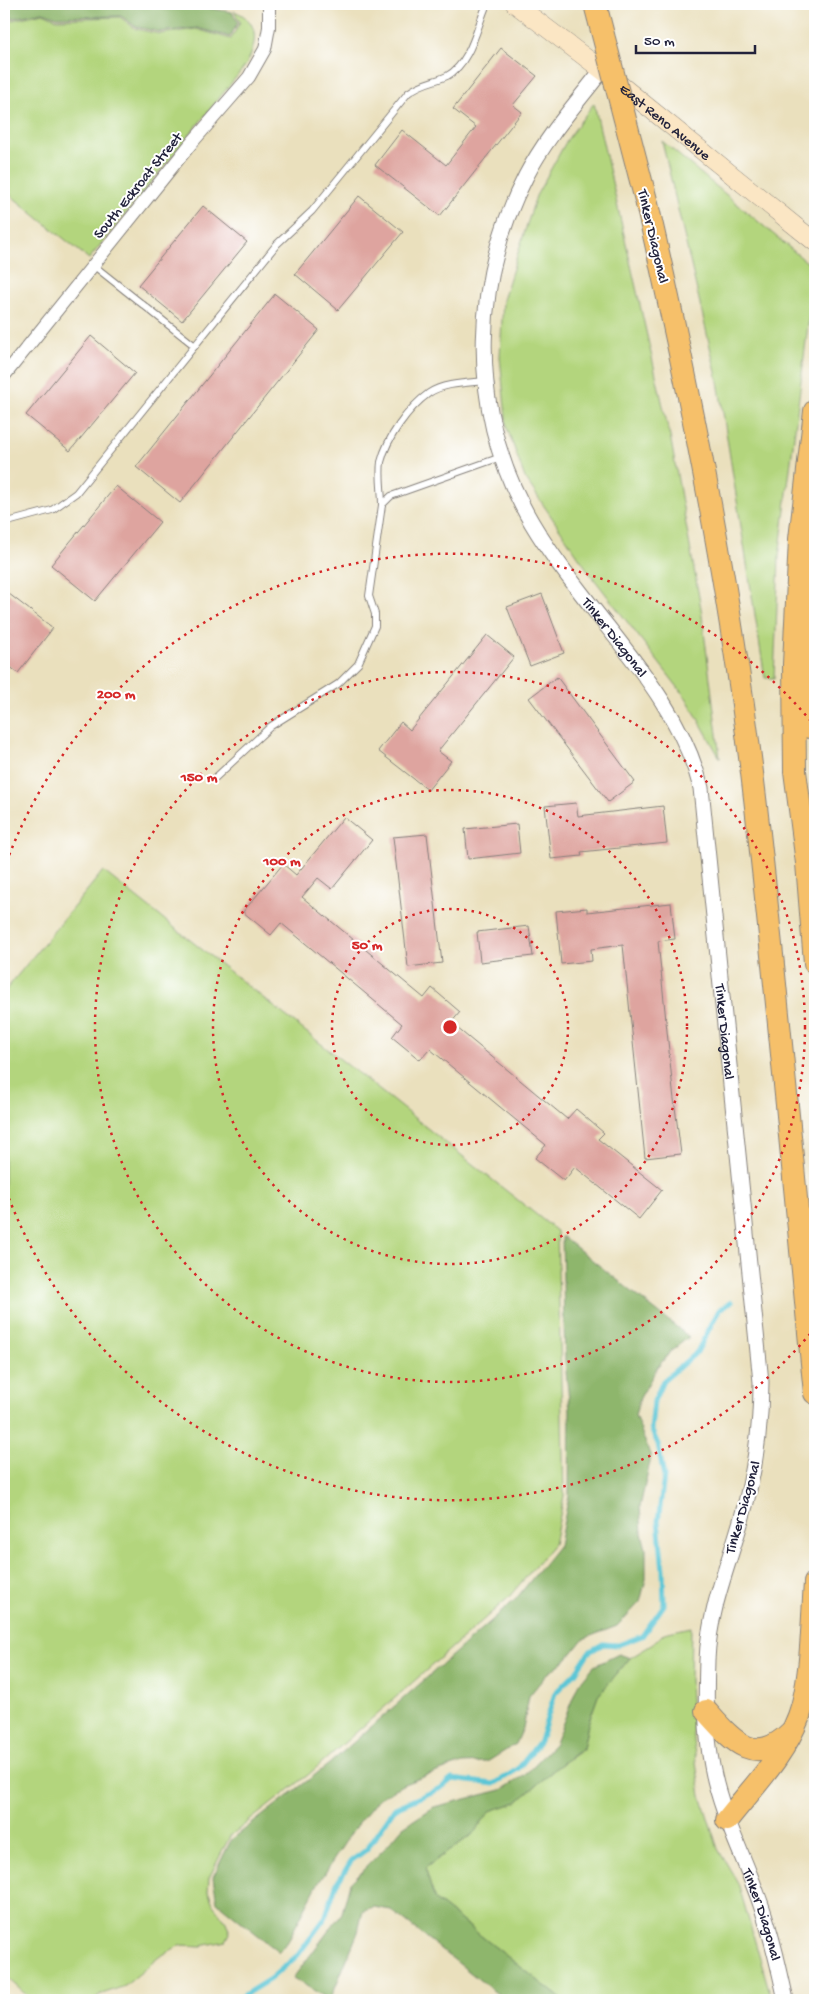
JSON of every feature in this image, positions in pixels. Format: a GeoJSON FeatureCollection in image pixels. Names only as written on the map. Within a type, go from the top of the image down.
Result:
{"type":"FeatureCollection","features":[{"type":"Feature","properties":{"kind":"highway","name":"Tinker Diagonal"},"geometry":{"type":"LineString","coordinates":[[595,4],[647,204],[672,311],[731,627],[755,797],[815,1393]]}},
{"type":"Feature","properties":{"kind":"highway"},"geometry":{"type":"LineString","coordinates":[[815,411],[800,539],[794,664],[795,771],[807,863],[815,963]]}},
{"type":"Feature","properties":{"kind":"highway"},"geometry":{"type":"LineString","coordinates":[[807,863],[811,667],[815,592]]}},
{"type":"Feature","properties":{"kind":"highway"},"geometry":{"type":"LineString","coordinates":[[727,1820],[780,1754],[800,1715],[806,1686],[815,1583]]}},
{"type":"Feature","properties":{"kind":"highway"},"geometry":{"type":"LineString","coordinates":[[706,1711],[733,1741],[753,1749],[772,1747],[792,1730]]}},
{"type":"Feature","properties":{"kind":"main road","name":"East Reno Avenue"},"geometry":{"type":"LineString","coordinates":[[516,4],[602,70],[815,242]]}},
{"type":"Feature","properties":{"kind":"street","name":"South Eckroat Street"},"geometry":{"type":"LineString","coordinates":[[4,376],[189,146],[249,77],[265,48],[269,27],[269,4]]}},
{"type":"Feature","properties":{"kind":"street","name":"Tinker Diagonal"},"geometry":{"type":"LineString","coordinates":[[602,70],[562,121],[526,176],[498,243],[487,293],[484,330],[484,381],[501,457],[521,504],[545,544],[661,699],[675,721],[692,756],[701,788],[761,1382],[760,1424],[755,1466],[742,1519],[721,1580],[710,1634],[706,1711],[712,1765],[727,1820],[768,1925],[786,2000]]}},
{"type":"Feature","properties":{"kind":"lane"},"geometry":{"type":"LineString","coordinates":[[4,523],[52,510],[76,493],[277,244],[312,211],[408,93],[420,84],[448,75],[463,63],[487,4]]}},
{"type":"Feature","properties":{"kind":"lane"},"geometry":{"type":"LineString","coordinates":[[93,265],[196,346]]}},
{"type":"Feature","properties":{"kind":"lane"},"geometry":{"type":"LineString","coordinates":[[215,778],[271,726],[338,684],[358,664],[375,626],[375,614],[369,596],[382,505],[381,463],[393,434],[412,410],[429,393],[453,385],[484,381]]}},
{"type":"Feature","properties":{"kind":"lane"},"geometry":{"type":"LineString","coordinates":[[382,505],[391,496],[501,457]]}},
{"type":"Feature","properties":{"kind":"green space"},"geometry":{"type":"Polygon","coordinates":[[[4,4],[183,4],[232,12],[238,22],[230,37],[197,28],[160,32],[136,27],[121,16],[57,17],[43,12],[4,20],[4,4]]]}},
{"type":"Feature","properties":{"kind":"green space"},"geometry":{"type":"Polygon","coordinates":[[[234,11],[243,15],[253,27],[253,49],[246,65],[89,259],[4,190],[4,22],[43,13],[57,19],[120,17],[136,29],[160,34],[196,29],[231,39],[240,22],[234,11]]]}},
{"type":"Feature","properties":{"kind":"green space"},"geometry":{"type":"Polygon","coordinates":[[[594,103],[671,441],[701,608],[720,758],[687,699],[591,575],[525,478],[507,428],[500,357],[503,300],[536,196],[567,140],[594,103]]]}},
{"type":"Feature","properties":{"kind":"green space"},"geometry":{"type":"Polygon","coordinates":[[[662,141],[815,269],[779,557],[774,678],[765,678],[718,381],[662,141]]]}},
{"type":"Feature","properties":{"kind":"green space"},"geometry":{"type":"Polygon","coordinates":[[[103,871],[557,1231],[564,1496],[554,1544],[508,1598],[308,1775],[230,1836],[209,1878],[208,1891],[214,1906],[226,1922],[230,1933],[226,1941],[201,1946],[180,1945],[159,1957],[125,1986],[102,1994],[94,2000],[32,2000],[4,1975],[4,992],[103,871]]]}},
{"type":"Feature","properties":{"kind":"green space"},"geometry":{"type":"Polygon","coordinates":[[[562,1236],[689,1337],[671,1351],[657,1368],[640,1398],[635,1415],[651,1457],[640,1507],[642,1533],[646,1549],[646,1579],[640,1602],[617,1626],[583,1639],[568,1658],[546,1675],[529,1696],[523,1728],[516,1744],[487,1762],[463,1763],[448,1768],[404,1784],[378,1799],[353,1830],[316,1887],[289,1939],[279,1952],[217,1902],[213,1877],[231,1840],[329,1764],[515,1600],[559,1545],[569,1496],[570,1410],[565,1362],[562,1236]]]}},
{"type":"Feature","properties":{"kind":"green space"},"geometry":{"type":"Polygon","coordinates":[[[691,1627],[690,1680],[693,1741],[701,1796],[718,1849],[738,1883],[772,2000],[563,2000],[435,1900],[425,1868],[473,1834],[490,1811],[517,1802],[556,1768],[583,1749],[588,1724],[598,1696],[630,1658],[653,1644],[664,1633],[691,1627]]]}},
{"type":"Feature","properties":{"kind":"green space"},"geometry":{"type":"Polygon","coordinates":[[[619,1654],[630,1658],[598,1696],[588,1724],[583,1748],[556,1768],[517,1802],[490,1811],[473,1834],[425,1868],[435,1900],[563,2000],[505,2000],[391,1910],[374,1907],[363,1910],[358,1932],[330,2000],[293,1978],[342,1913],[350,1883],[403,1827],[434,1807],[501,1790],[524,1776],[555,1743],[578,1685],[594,1666],[619,1654]]]}},
{"type":"Feature","properties":{"kind":"building"},"geometry":{"type":"Polygon","coordinates":[[[501,48],[537,76],[513,105],[522,112],[440,216],[375,165],[402,130],[446,165],[476,127],[453,109],[501,48]]]}},
{"type":"Feature","properties":{"kind":"building"},"geometry":{"type":"Polygon","coordinates":[[[359,196],[403,232],[338,310],[295,274],[359,196]]]}},
{"type":"Feature","properties":{"kind":"building"},"geometry":{"type":"Polygon","coordinates":[[[203,206],[247,242],[182,321],[138,285],[203,206]]]}},
{"type":"Feature","properties":{"kind":"building"},"geometry":{"type":"Polygon","coordinates":[[[275,294],[319,330],[180,503],[136,467],[275,294]]]}},
{"type":"Feature","properties":{"kind":"building"},"geometry":{"type":"Polygon","coordinates":[[[91,336],[135,373],[70,451],[26,415],[91,336]]]}},
{"type":"Feature","properties":{"kind":"building"},"geometry":{"type":"Polygon","coordinates":[[[116,486],[160,522],[95,601],[51,565],[116,486]]]}},
{"type":"Feature","properties":{"kind":"building"},"geometry":{"type":"Polygon","coordinates":[[[4,590],[53,628],[18,673],[4,662],[4,590]]]}},
{"type":"Feature","properties":{"kind":"building"},"geometry":{"type":"Polygon","coordinates":[[[542,594],[564,653],[530,666],[507,607],[542,594]]]}},
{"type":"Feature","properties":{"kind":"building"},"geometry":{"type":"Polygon","coordinates":[[[487,635],[514,657],[438,751],[451,761],[428,790],[378,751],[401,722],[410,730],[487,635]]]}},
{"type":"Feature","properties":{"kind":"building"},"geometry":{"type":"Polygon","coordinates":[[[557,677],[635,782],[608,802],[529,698],[557,677]]]}},
{"type":"Feature","properties":{"kind":"building"},"geometry":{"type":"Polygon","coordinates":[[[576,803],[578,816],[663,806],[667,843],[581,852],[582,856],[551,859],[545,806],[576,803]]]}},
{"type":"Feature","properties":{"kind":"building"},"geometry":{"type":"Polygon","coordinates":[[[344,817],[372,840],[332,889],[318,878],[302,897],[424,998],[432,988],[460,1012],[451,1023],[567,1119],[576,1109],[604,1133],[598,1139],[662,1190],[639,1219],[575,1167],[564,1181],[535,1158],[546,1145],[430,1049],[420,1060],[392,1037],[402,1024],[281,923],[271,935],[243,912],[283,864],[296,875],[344,817]]]}},
{"type":"Feature","properties":{"kind":"building"},"geometry":{"type":"Polygon","coordinates":[[[517,824],[520,853],[468,859],[465,829],[517,824]]]}},
{"type":"Feature","properties":{"kind":"building"},"geometry":{"type":"Polygon","coordinates":[[[427,834],[442,963],[408,967],[393,837],[427,834]]]}},
{"type":"Feature","properties":{"kind":"building"},"geometry":{"type":"Polygon","coordinates":[[[671,903],[675,939],[658,941],[681,1154],[645,1158],[623,945],[591,949],[592,961],[561,964],[556,911],[587,908],[587,912],[671,903]]]}},
{"type":"Feature","properties":{"kind":"building"},"geometry":{"type":"Polygon","coordinates":[[[529,926],[533,956],[480,962],[477,932],[529,926]]]}},
{"type":"Feature","properties":{"kind":"waterway"},"geometry":{"type":"LineString","coordinates":[[236,2000],[270,1979],[298,1955],[325,1918],[336,1885],[351,1861],[366,1850],[395,1808],[441,1788],[452,1779],[494,1784],[518,1769],[540,1741],[555,1693],[576,1672],[589,1652],[603,1644],[618,1645],[642,1636],[664,1605],[658,1521],[664,1477],[658,1444],[651,1429],[654,1401],[663,1381],[697,1352],[719,1310],[731,1302]]}}]}
